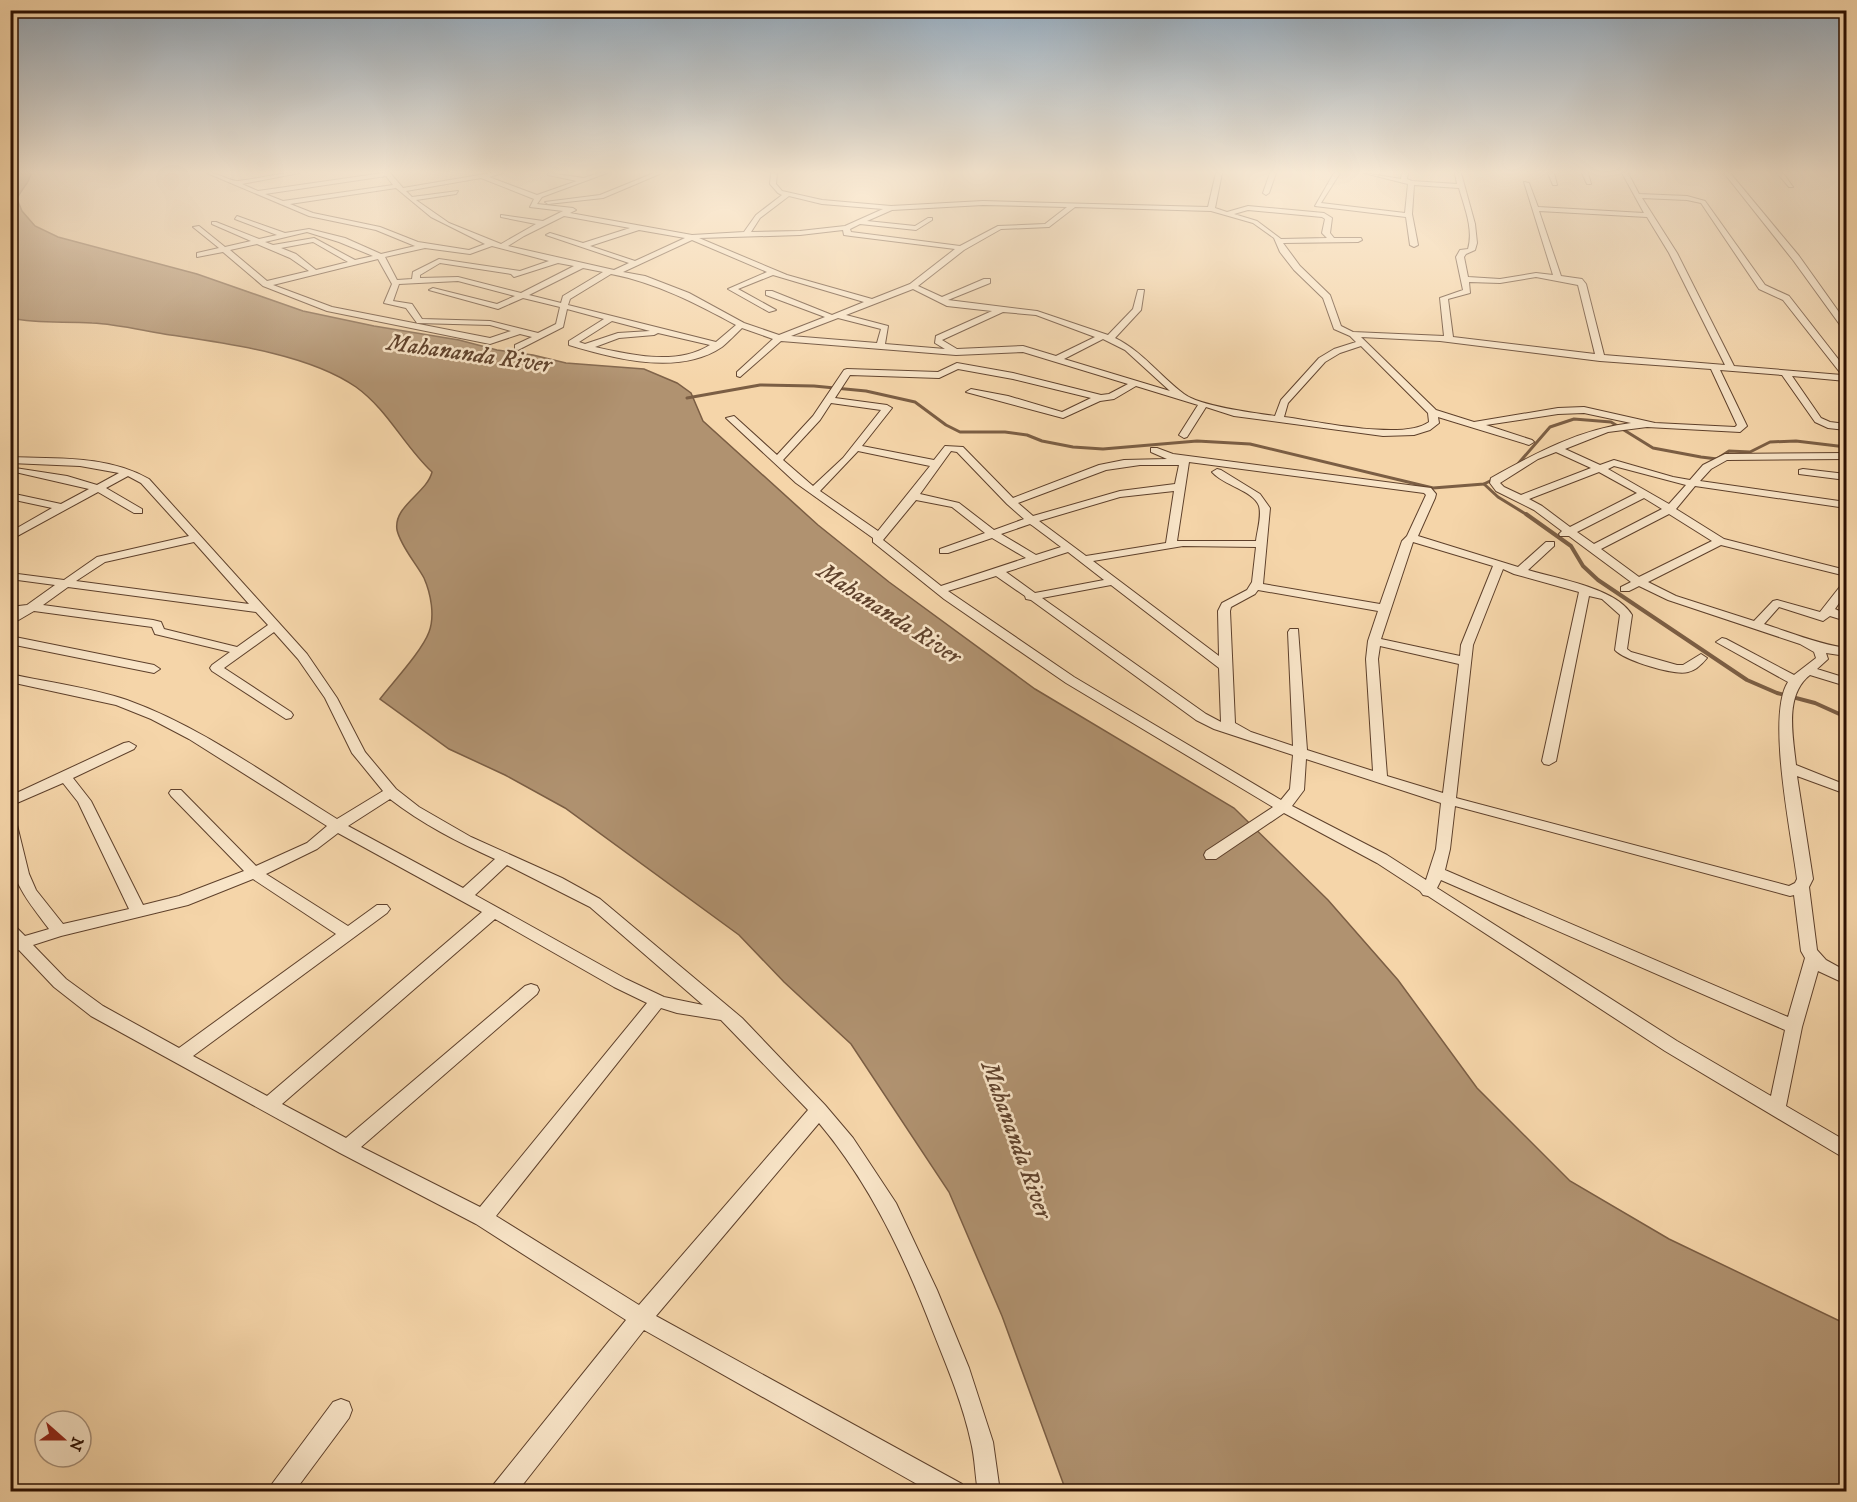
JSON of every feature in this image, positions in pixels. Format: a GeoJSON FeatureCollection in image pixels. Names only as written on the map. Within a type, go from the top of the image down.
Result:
{"type":"FeatureCollection","features":[{"type":"Feature","properties":{"kind":"street"},"geometry":{"type":"LineString","coordinates":[[218,243],[266,284],[330,309],[490,341],[520,331]]}},
{"type":"Feature","properties":{"kind":"street"},"geometry":{"type":"LineString","coordinates":[[200,255],[251,243]]}},
{"type":"Feature","properties":{"kind":"street"},"geometry":{"type":"LineString","coordinates":[[265,243],[293,256],[315,272]]}},
{"type":"Feature","properties":{"kind":"street"},"geometry":{"type":"LineString","coordinates":[[275,247],[297,243]]}},
{"type":"Feature","properties":{"kind":"street"},"geometry":{"type":"LineString","coordinates":[[320,243],[355,263]]}},
{"type":"Feature","properties":{"kind":"street"},"geometry":{"type":"LineString","coordinates":[[349,243],[384,260],[396,282],[388,303],[409,306],[420,321],[490,322],[539,336]]}},
{"type":"Feature","properties":{"kind":"street"},"geometry":{"type":"LineString","coordinates":[[414,243],[475,251],[490,244],[557,261],[613,271],[668,287],[741,325],[779,338],[956,352],[1023,349],[1234,413],[1383,433],[1400,433],[1427,428],[1434,423],[1433,412]]}},
{"type":"Feature","properties":{"kind":"street"},"geometry":{"type":"LineString","coordinates":[[501,247],[508,243]]}},
{"type":"Feature","properties":{"kind":"street"},"geometry":{"type":"LineString","coordinates":[[578,243],[635,262]]}},
{"type":"Feature","properties":{"kind":"street"},"geometry":{"type":"LineString","coordinates":[[585,245],[591,243]]}},
{"type":"Feature","properties":{"kind":"street"},"geometry":{"type":"LineString","coordinates":[[518,347],[560,325],[567,297],[613,271],[677,243]]}},
{"type":"Feature","properties":{"kind":"street"},"geometry":{"type":"LineString","coordinates":[[704,243],[772,273],[873,302]]}},
{"type":"Feature","properties":{"kind":"street"},"geometry":{"type":"LineString","coordinates":[[922,243],[961,248]]}},
{"type":"Feature","properties":{"kind":"street"},"geometry":{"type":"LineString","coordinates":[[740,374],[779,338],[913,286],[970,243]]}},
{"type":"Feature","properties":{"kind":"street"},"geometry":{"type":"LineString","coordinates":[[1281,243],[1284,252],[1297,268],[1327,297],[1336,327],[1353,334],[1433,412],[1529,442]]}},
{"type":"Feature","properties":{"kind":"street"},"geometry":{"type":"LineString","coordinates":[[1449,339],[1444,298],[1467,291],[1460,257],[1463,252],[1471,250],[1474,243]]}},
{"type":"Feature","properties":{"kind":"street"},"geometry":{"type":"LineString","coordinates":[[1546,243],[1558,278]]}},
{"type":"Feature","properties":{"kind":"street"},"geometry":{"type":"LineString","coordinates":[[1667,243],[1732,370]]}},
{"type":"Feature","properties":{"kind":"street"},"geometry":{"type":"LineString","coordinates":[[1731,243],[1758,282],[1767,289],[1783,295],[1846,376]]}},
{"type":"Feature","properties":{"kind":"street"},"geometry":{"type":"LineString","coordinates":[[1784,243],[1846,327]]}},
{"type":"Feature","properties":{"kind":"street"},"geometry":{"type":"LineString","coordinates":[[266,284],[425,246]]}},
{"type":"Feature","properties":{"kind":"street"},"geometry":{"type":"LineString","coordinates":[[416,281],[416,274],[459,250]]}},
{"type":"Feature","properties":{"kind":"street"},"geometry":{"type":"LineString","coordinates":[[439,261],[522,273]]}},
{"type":"Feature","properties":{"kind":"street"},"geometry":{"type":"LineString","coordinates":[[454,296],[557,261]]}},
{"type":"Feature","properties":{"kind":"street"},"geometry":{"type":"LineString","coordinates":[[433,290],[496,307],[581,266]]}},
{"type":"Feature","properties":{"kind":"street"},"geometry":{"type":"LineString","coordinates":[[772,273],[732,289],[772,310]]}},
{"type":"Feature","properties":{"kind":"street"},"geometry":{"type":"LineString","coordinates":[[1464,279],[1500,281],[1536,275],[1575,280],[1582,284],[1600,358]]}},
{"type":"Feature","properties":{"kind":"street"},"geometry":{"type":"LineString","coordinates":[[396,282],[454,279],[564,305],[662,333],[719,345]]}},
{"type":"Feature","properties":{"kind":"street"},"geometry":{"type":"LineString","coordinates":[[942,300],[987,281]]}},
{"type":"Feature","properties":{"kind":"street"},"geometry":{"type":"LineString","coordinates":[[913,286],[956,305],[1045,315],[1106,338],[1128,348],[1184,399]]}},
{"type":"Feature","properties":{"kind":"street"},"geometry":{"type":"LineString","coordinates":[[1057,358],[1106,338],[1137,310],[1141,292]]}},
{"type":"Feature","properties":{"kind":"street"},"geometry":{"type":"LineString","coordinates":[[769,293],[837,317],[885,328],[880,346]]}},
{"type":"Feature","properties":{"kind":"street"},"geometry":{"type":"LineString","coordinates":[[956,352],[938,339],[1002,309]]}},
{"type":"Feature","properties":{"kind":"street"},"geometry":{"type":"LineString","coordinates":[[612,319],[572,343],[624,354],[677,360],[688,358],[719,345],[741,325]]}},
{"type":"Feature","properties":{"kind":"street"},"geometry":{"type":"LineString","coordinates":[[587,346],[621,335],[662,333]]}},
{"type":"Feature","properties":{"kind":"street"},"geometry":{"type":"LineString","coordinates":[[1353,334],[1449,339],[1600,358],[1732,370],[1846,376]]}},
{"type":"Feature","properties":{"kind":"street"},"geometry":{"type":"LineString","coordinates":[[1278,420],[1284,402],[1322,360],[1337,351],[1362,342]]}},
{"type":"Feature","properties":{"kind":"street"},"geometry":{"type":"LineString","coordinates":[[777,460],[817,418],[839,381],[848,372],[938,375],[957,366],[1016,376],[1098,398],[1109,398],[1134,384]]}},
{"type":"Feature","properties":{"kind":"street"},"geometry":{"type":"LineString","coordinates":[[1715,368],[1741,422],[1741,429],[1732,431],[1644,425],[1612,428],[1535,457],[1495,480],[1496,485],[1521,499],[1637,581],[1672,598],[1757,625],[1817,648],[1846,652]]}},
{"type":"Feature","properties":{"kind":"street"},"geometry":{"type":"LineString","coordinates":[[1785,373],[1818,420],[1828,425],[1846,427]]}},
{"type":"Feature","properties":{"kind":"street"},"geometry":{"type":"LineString","coordinates":[[971,392],[1007,398],[1063,415],[1098,398]]}},
{"type":"Feature","properties":{"kind":"street"},"geometry":{"type":"LineString","coordinates":[[814,491],[856,448],[887,407],[831,395]]}},
{"type":"Feature","properties":{"kind":"street"},"geometry":{"type":"LineString","coordinates":[[1184,435],[1203,405]]}},
{"type":"Feature","properties":{"kind":"street"},"geometry":{"type":"LineString","coordinates":[[1471,425],[1577,410],[1611,415],[1644,425]]}},
{"type":"Feature","properties":{"kind":"street"},"geometry":{"type":"LineString","coordinates":[[731,418],[814,491],[879,537]]}},
{"type":"Feature","properties":{"kind":"street"},"geometry":{"type":"LineString","coordinates":[[856,448],[937,464]]}},
{"type":"Feature","properties":{"kind":"street"},"geometry":{"type":"LineString","coordinates":[[1225,666],[1011,502],[961,450],[948,448],[879,537],[878,541],[940,590],[1070,680],[1283,807],[1382,860],[1671,1046],[1846,1150]]}},
{"type":"Feature","properties":{"kind":"street"},"geometry":{"type":"LineString","coordinates":[[1555,448],[1599,467],[1645,493],[1720,541],[1846,573]]}},
{"type":"Feature","properties":{"kind":"street"},"geometry":{"type":"LineString","coordinates":[[1154,450],[1184,462]]}},
{"type":"Feature","properties":{"kind":"street"},"geometry":{"type":"LineString","coordinates":[[1593,549],[1670,509],[1707,467],[1725,457],[1846,456]]}},
{"type":"Feature","properties":{"kind":"street"},"geometry":{"type":"LineString","coordinates":[[1172,457],[1427,490],[1431,494],[1412,538],[1407,541],[1374,641],[1372,659],[1380,778]]}},
{"type":"Feature","properties":{"kind":"street"},"geometry":{"type":"LineString","coordinates":[[1011,502],[1048,490],[1060,481],[1115,464],[1184,462]]}},
{"type":"Feature","properties":{"kind":"street"},"geometry":{"type":"LineString","coordinates":[[1171,544],[1184,462]]}},
{"type":"Feature","properties":{"kind":"street"},"geometry":{"type":"LineString","coordinates":[[1521,499],[1614,462],[1660,477],[1846,505]]}},
{"type":"Feature","properties":{"kind":"street"},"geometry":{"type":"LineString","coordinates":[[15,465],[78,464],[128,472],[145,481],[303,657],[331,698],[359,753],[391,792],[414,810],[455,834],[595,903],[736,1023],[819,1110],[847,1143],[889,1209],[927,1290],[958,1368],[982,1442],[989,1491]]}},
{"type":"Feature","properties":{"kind":"street"},"geometry":{"type":"LineString","coordinates":[[15,465],[98,487],[116,495],[138,511]]}},
{"type":"Feature","properties":{"kind":"street"},"geometry":{"type":"LineString","coordinates":[[1803,471],[1846,477]]}},
{"type":"Feature","properties":{"kind":"street"},"geometry":{"type":"LineString","coordinates":[[10,537],[20,529],[128,472]]}},
{"type":"Feature","properties":{"kind":"street"},"geometry":{"type":"LineString","coordinates":[[1217,472],[1227,482],[1254,493],[1263,501],[1265,508],[1256,586]]}},
{"type":"Feature","properties":{"kind":"street"},"geometry":{"type":"LineString","coordinates":[[944,550],[1096,499],[1150,487],[1180,487]]}},
{"type":"Feature","properties":{"kind":"street"},"geometry":{"type":"LineString","coordinates":[[1566,533],[1645,493]]}},
{"type":"Feature","properties":{"kind":"street"},"geometry":{"type":"LineString","coordinates":[[10,496],[61,507]]}},
{"type":"Feature","properties":{"kind":"street"},"geometry":{"type":"LineString","coordinates":[[913,496],[955,506],[993,534],[1035,559]]}},
{"type":"Feature","properties":{"kind":"street"},"geometry":{"type":"LineString","coordinates":[[10,622],[108,555],[197,538]]}},
{"type":"Feature","properties":{"kind":"street"},"geometry":{"type":"LineString","coordinates":[[1412,538],[1518,572],[1608,596],[1626,616],[1627,628],[1621,651],[1627,656],[1677,669],[1686,669],[1701,658]]}},
{"type":"Feature","properties":{"kind":"street"},"geometry":{"type":"LineString","coordinates":[[1625,589],[1720,541]]}},
{"type":"Feature","properties":{"kind":"street"},"geometry":{"type":"LineString","coordinates":[[1085,558],[1171,544],[1262,544]]}},
{"type":"Feature","properties":{"kind":"street"},"geometry":{"type":"LineString","coordinates":[[1518,572],[1550,544]]}},
{"type":"Feature","properties":{"kind":"street"},"geometry":{"type":"LineString","coordinates":[[940,590],[1070,548]]}},
{"type":"Feature","properties":{"kind":"street"},"geometry":{"type":"LineString","coordinates":[[1428,891],[1437,872],[1443,849],[1464,661],[1474,626],[1499,566]]}},
{"type":"Feature","properties":{"kind":"street"},"geometry":{"type":"LineString","coordinates":[[997,572],[1201,717],[1219,726],[1448,800],[1772,887],[1790,891],[1801,887]]}},
{"type":"Feature","properties":{"kind":"street"},"geometry":{"type":"LineString","coordinates":[[10,576],[259,609]]}},
{"type":"Feature","properties":{"kind":"street"},"geometry":{"type":"LineString","coordinates":[[1030,597],[1115,581]]}},
{"type":"Feature","properties":{"kind":"street"},"geometry":{"type":"LineString","coordinates":[[1236,730],[1229,725],[1227,719],[1224,611],[1226,605],[1256,586],[1384,608]]}},
{"type":"Feature","properties":{"kind":"street"},"geometry":{"type":"LineString","coordinates":[[1757,625],[1778,603],[1823,617],[1846,586]]}},
{"type":"Feature","properties":{"kind":"street"},"geometry":{"type":"LineString","coordinates":[[1549,761],[1585,589]]}},
{"type":"Feature","properties":{"kind":"street"},"geometry":{"type":"LineString","coordinates":[[10,611],[34,607],[153,624],[157,625],[159,631],[239,651]]}},
{"type":"Feature","properties":{"kind":"street"},"geometry":{"type":"LineString","coordinates":[[1828,612],[1846,618]]}},
{"type":"Feature","properties":{"kind":"street"},"geometry":{"type":"LineString","coordinates":[[1743,621],[1721,644],[1794,684]]}},
{"type":"Feature","properties":{"kind":"street"},"geometry":{"type":"LineString","coordinates":[[273,626],[216,668],[286,715]]}},
{"type":"Feature","properties":{"kind":"street"},"geometry":{"type":"LineString","coordinates":[[1211,855],[1283,807],[1297,790],[1301,770],[1294,632]]}},
{"type":"Feature","properties":{"kind":"street"},"geometry":{"type":"LineString","coordinates":[[10,639],[154,669]]}},
{"type":"Feature","properties":{"kind":"street"},"geometry":{"type":"LineString","coordinates":[[1374,641],[1464,661]]}},
{"type":"Feature","properties":{"kind":"street"},"geometry":{"type":"LineString","coordinates":[[1817,648],[1822,653],[1822,659],[1794,684],[1787,704],[1786,742],[1805,879],[1801,887],[1806,942],[1813,959],[1846,978]]}},
{"type":"Feature","properties":{"kind":"street"},"geometry":{"type":"LineString","coordinates":[[1809,671],[1846,682]]}},
{"type":"Feature","properties":{"kind":"street"},"geometry":{"type":"LineString","coordinates":[[10,678],[120,702],[156,716],[194,736],[338,826],[620,983],[658,1001],[677,1007],[724,1014]]}},
{"type":"Feature","properties":{"kind":"street"},"geometry":{"type":"LineString","coordinates":[[10,802],[129,746]]}},
{"type":"Feature","properties":{"kind":"street"},"geometry":{"type":"LineString","coordinates":[[1790,768],[1846,790]]}},
{"type":"Feature","properties":{"kind":"street"},"geometry":{"type":"LineString","coordinates":[[65,776],[84,801],[139,913]]}},
{"type":"Feature","properties":{"kind":"street"},"geometry":{"type":"LineString","coordinates":[[15,941],[183,901],[254,873],[312,846],[338,826],[391,792]]}},
{"type":"Feature","properties":{"kind":"street"},"geometry":{"type":"LineString","coordinates":[[176,793],[254,873],[348,934]]}},
{"type":"Feature","properties":{"kind":"street"},"geometry":{"type":"LineString","coordinates":[[10,825],[21,874],[30,892],[59,931]]}},
{"type":"Feature","properties":{"kind":"street"},"geometry":{"type":"LineString","coordinates":[[465,895],[506,858]]}},
{"type":"Feature","properties":{"kind":"street"},"geometry":{"type":"LineString","coordinates":[[1437,872],[1794,1027]]}},
{"type":"Feature","properties":{"kind":"street"},"geometry":{"type":"LineString","coordinates":[[178,1057],[382,909]]}},
{"type":"Feature","properties":{"kind":"street"},"geometry":{"type":"LineString","coordinates":[[269,1105],[494,911]]}},
{"type":"Feature","properties":{"kind":"street"},"geometry":{"type":"LineString","coordinates":[[15,941],[60,983],[97,1011],[347,1148],[483,1218],[641,1318],[954,1491]]}},
{"type":"Feature","properties":{"kind":"street"},"geometry":{"type":"LineString","coordinates":[[1777,1108],[1794,1027],[1813,959]]}},
{"type":"Feature","properties":{"kind":"street"},"geometry":{"type":"LineString","coordinates":[[347,1148],[531,990]]}},
{"type":"Feature","properties":{"kind":"street"},"geometry":{"type":"LineString","coordinates":[[483,1218],[658,1001]]}},
{"type":"Feature","properties":{"kind":"street"},"geometry":{"type":"LineString","coordinates":[[502,1491],[641,1318],[819,1110]]}},
{"type":"Feature","properties":{"kind":"street"},"geometry":{"type":"LineString","coordinates":[[280,1491],[341,1410]]}},
{"type":"Feature","properties":{"kind":"water","name":"Mahananda River"},"geometry":{"type":"Polygon","coordinates":[[[11,243],[81,243],[197,274],[303,311],[459,340],[566,363],[644,369],[677,383],[691,393],[703,421],[818,525],[889,582],[1035,689],[1234,808],[1328,900],[1398,980],[1477,1088],[1570,1181],[1669,1239],[1846,1324],[1846,1491],[1066,1491],[1002,1316],[949,1192],[851,1044],[784,982],[739,935],[565,808],[505,775],[449,749],[380,699],[420,648],[429,632],[432,619],[430,598],[424,578],[402,543],[397,530],[397,521],[405,507],[429,480],[432,472],[387,417],[367,396],[336,375],[264,351],[119,326],[11,318],[11,243]]]}},
{"type":"Feature","properties":{"kind":"waterway"},"geometry":{"type":"LineString","coordinates":[[687,398],[760,385],[814,386],[866,391],[915,402],[946,425],[960,432],[1005,432],[1027,435],[1042,441],[1073,447],[1103,449],[1197,441],[1250,444],[1433,488],[1484,484]]}},
{"type":"Feature","properties":{"kind":"waterway"},"geometry":{"type":"LineString","coordinates":[[1517,465],[1550,427],[1574,419],[1611,422],[1653,448],[1717,459],[1729,451],[1750,452],[1770,442],[1796,441],[1846,447]]}},
{"type":"Feature","properties":{"kind":"waterway"},"geometry":{"type":"LineString","coordinates":[[1484,484],[1494,479]]}},
{"type":"Feature","properties":{"kind":"waterway"},"geometry":{"type":"LineString","coordinates":[[1484,484],[1498,497],[1528,515]]}},
{"type":"Feature","properties":{"kind":"waterway"},"geometry":{"type":"LineString","coordinates":[[1528,515],[1571,546],[1583,566],[1598,580],[1747,680],[1777,693],[1815,703],[1846,717]]}}]}
